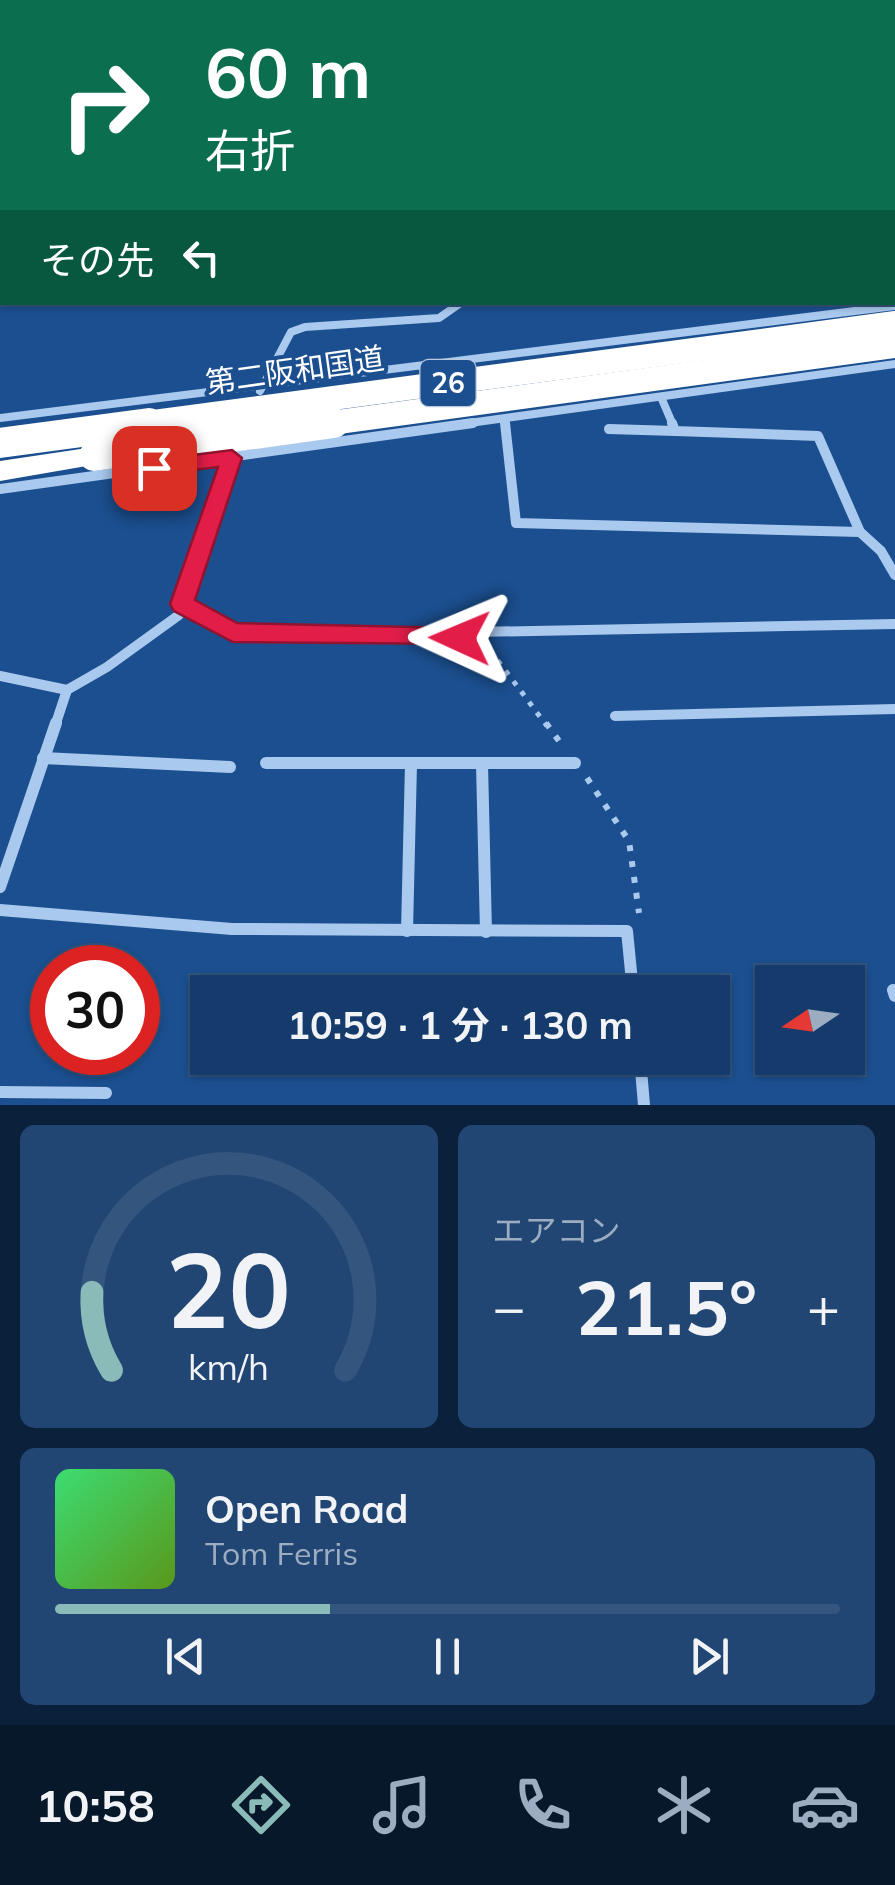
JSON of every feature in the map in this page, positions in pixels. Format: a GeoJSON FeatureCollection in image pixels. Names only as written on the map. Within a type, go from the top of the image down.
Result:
{"type":"FeatureCollection","features":[{"type":"Feature","properties":{"kind":"highway","name":"第二阪和国道"},"geometry":{"type":"LineString","coordinates":[[0,443],[895,323]]}},
{"type":"Feature","properties":{"kind":"highway","name":"第二阪和国道"},"geometry":{"type":"LineString","coordinates":[[0,469],[895,346]]}},
{"type":"Feature","properties":{"kind":"street"},"geometry":{"type":"LineString","coordinates":[[0,886],[68,690],[179,614],[232,458],[290,332],[305,327],[439,318],[458,305]]}},
{"type":"Feature","properties":{"kind":"street"},"geometry":{"type":"LineString","coordinates":[[0,418],[895,306]]}},
{"type":"Feature","properties":{"kind":"street"},"geometry":{"type":"LineString","coordinates":[[0,489],[895,364]]}},
{"type":"Feature","properties":{"kind":"street"},"geometry":{"type":"LineString","coordinates":[[660,397],[675,431]]}},
{"type":"Feature","properties":{"kind":"street"},"geometry":{"type":"LineString","coordinates":[[505,419],[516,523],[860,532]]}},
{"type":"Feature","properties":{"kind":"street"},"geometry":{"type":"LineString","coordinates":[[609,429],[818,436],[860,532],[882,551],[895,575]]}},
{"type":"Feature","properties":{"kind":"street"},"geometry":{"type":"LineString","coordinates":[[882,551],[895,551]]}},
{"type":"Feature","properties":{"kind":"street"},"geometry":{"type":"LineString","coordinates":[[182,604],[233,632],[460,638]]}},
{"type":"Feature","properties":{"kind":"street"},"geometry":{"type":"LineString","coordinates":[[476,632],[895,624]]}},
{"type":"Feature","properties":{"kind":"street"},"geometry":{"type":"LineString","coordinates":[[0,676],[68,690]]}},
{"type":"Feature","properties":{"kind":"street"},"geometry":{"type":"LineString","coordinates":[[614,716],[895,709]]}},
{"type":"Feature","properties":{"kind":"street"},"geometry":{"type":"LineString","coordinates":[[42,758],[230,767]]}},
{"type":"Feature","properties":{"kind":"street"},"geometry":{"type":"LineString","coordinates":[[266,763],[575,763]]}},
{"type":"Feature","properties":{"kind":"street"},"geometry":{"type":"LineString","coordinates":[[407,931],[411,764]]}},
{"type":"Feature","properties":{"kind":"street"},"geometry":{"type":"LineString","coordinates":[[482,764],[486,932]]}},
{"type":"Feature","properties":{"kind":"street"},"geometry":{"type":"LineString","coordinates":[[0,910],[232,929],[627,931],[631,975]]}},
{"type":"Feature","properties":{"kind":"street"},"geometry":{"type":"LineString","coordinates":[[641,1075],[644,1105]]}},
{"type":"Feature","properties":{"kind":"street"},"geometry":{"type":"LineString","coordinates":[[0,1092],[106,1093]]}},
{"type":"Feature","properties":{"kind":"route"},"geometry":{"type":"LineString","coordinates":[[154,468],[232,458],[182,604],[233,632],[460,638]]}}]}
